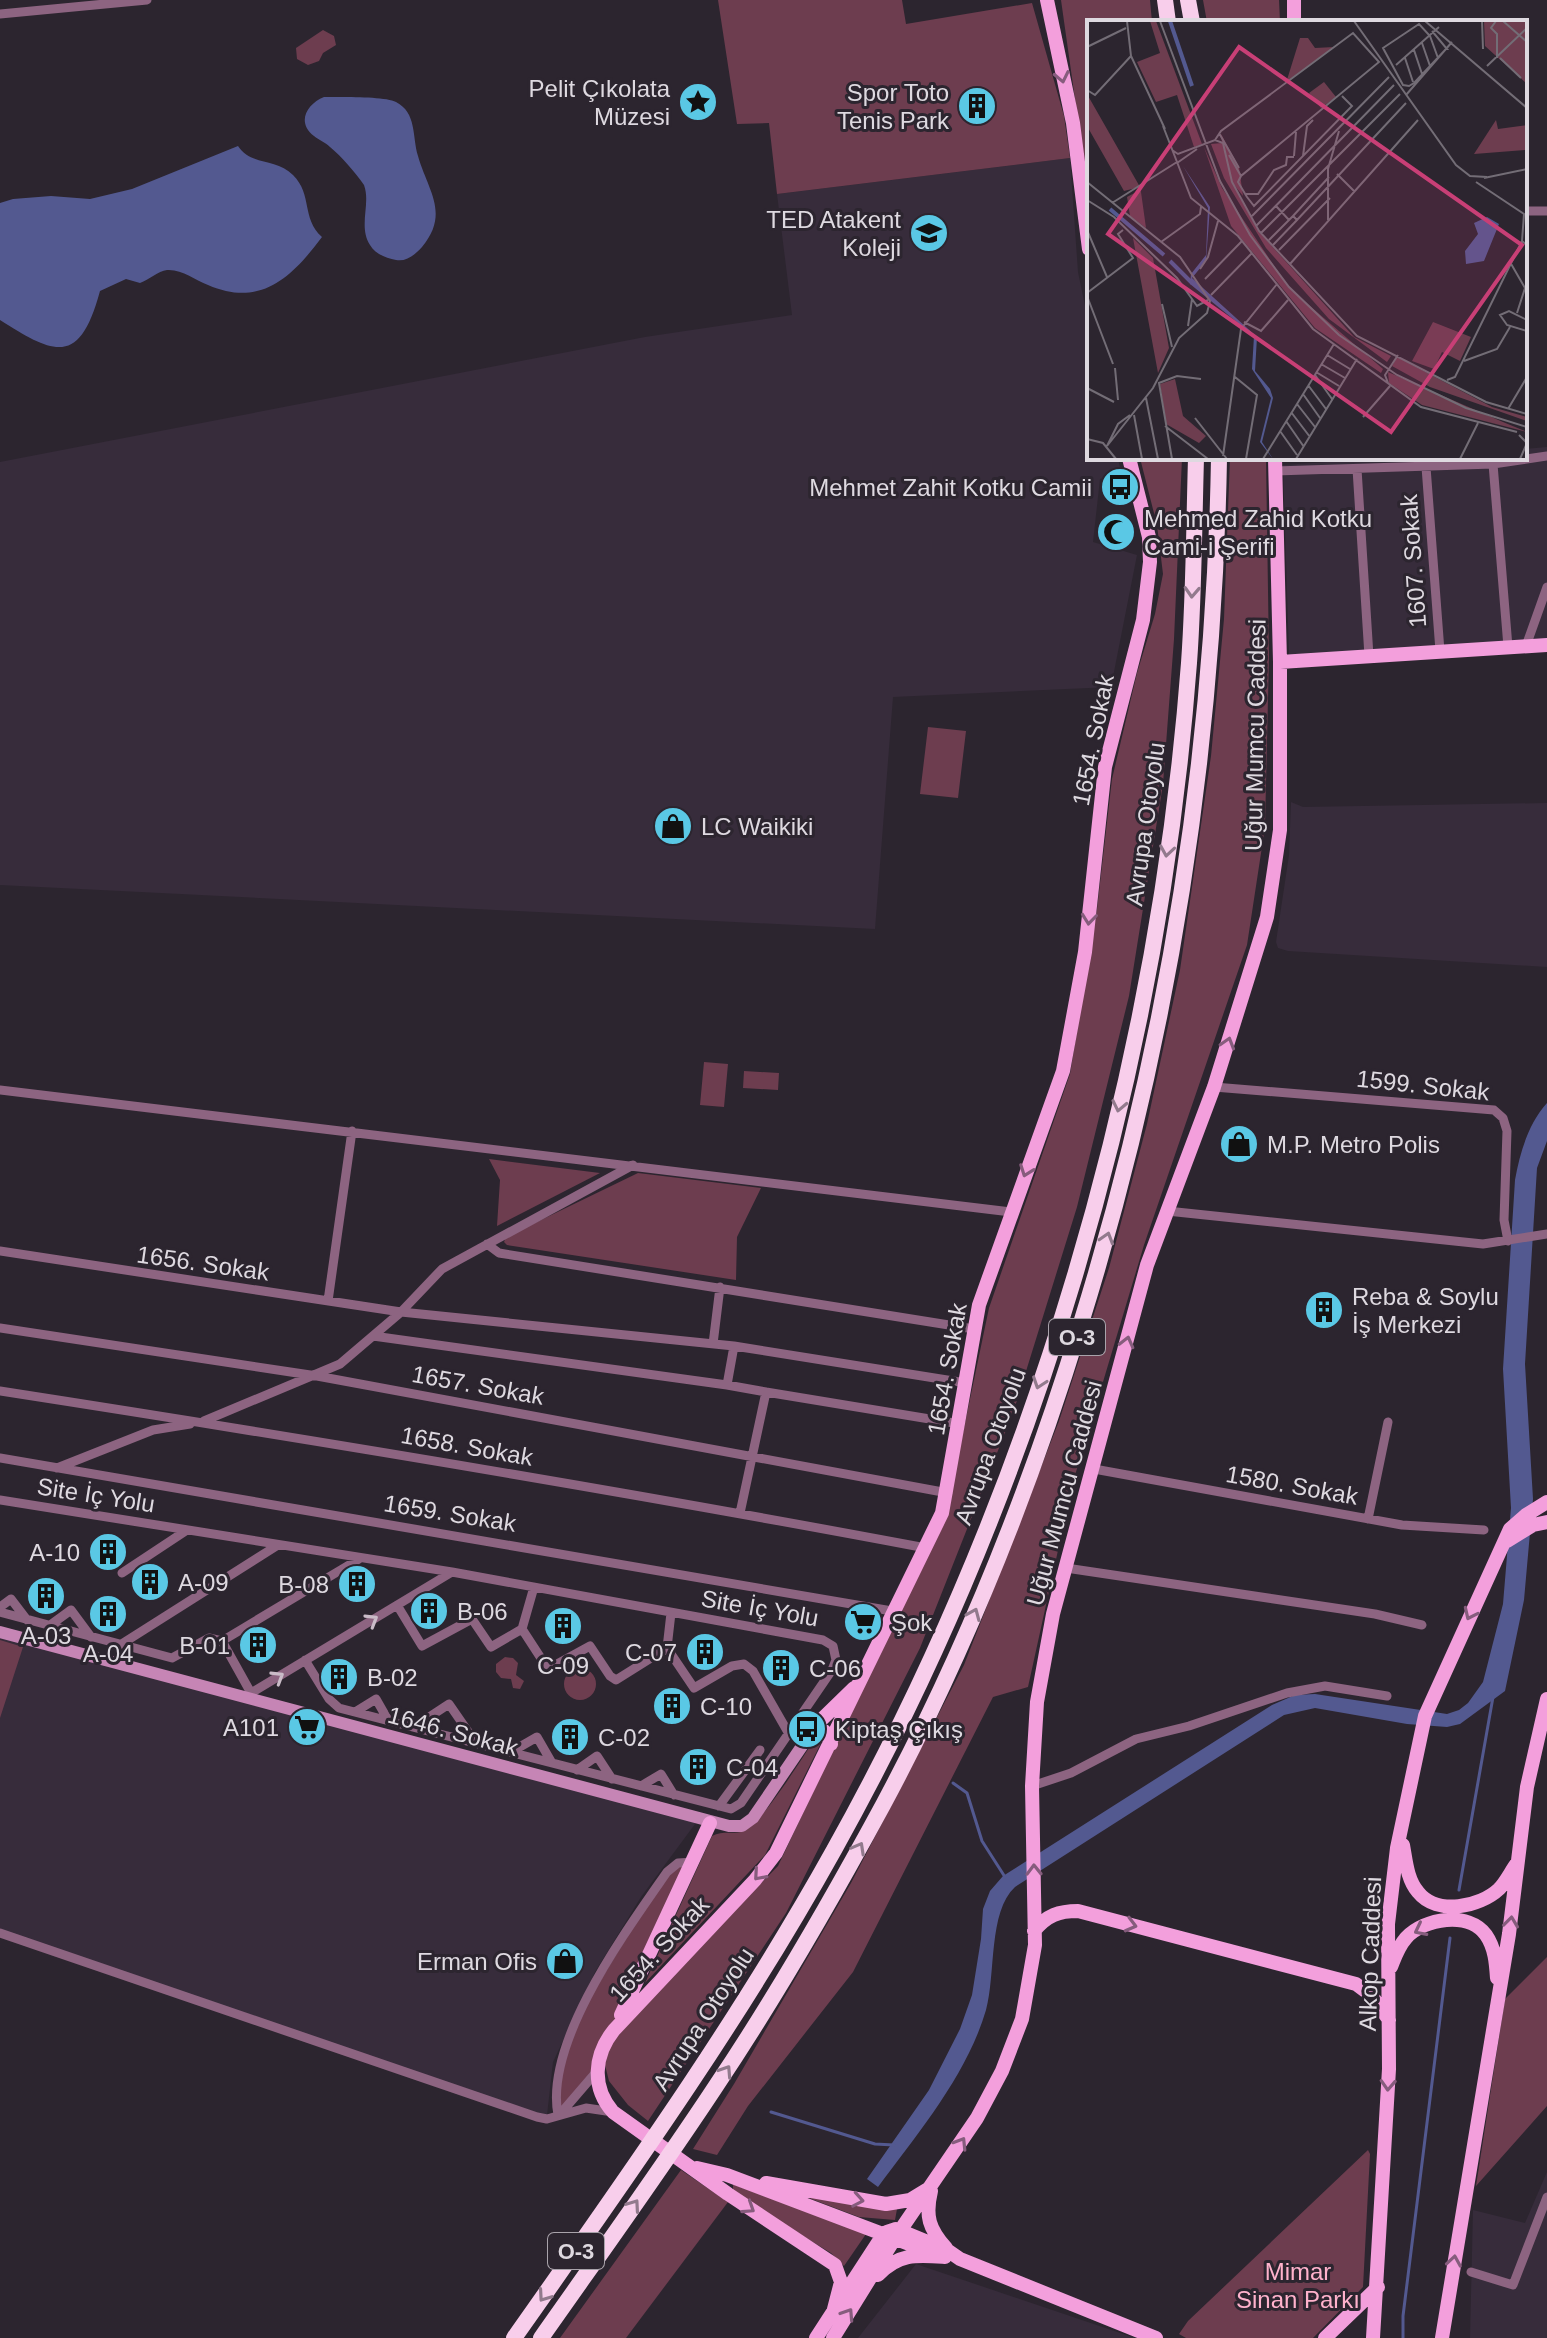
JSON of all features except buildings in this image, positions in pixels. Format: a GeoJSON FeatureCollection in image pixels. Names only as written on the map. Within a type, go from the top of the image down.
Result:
{"type":"FeatureCollection","features":[{"type":"Feature","properties":{"kind":"highway"},"geometry":{"type":"LineString","coordinates":[[1165,0],[1168,20]]}},
{"type":"Feature","properties":{"kind":"highway"},"geometry":{"type":"LineString","coordinates":[[1188,0],[1192,20]]}},
{"type":"Feature","properties":{"kind":"highway","name":"Avrupa Otoyolu"},"geometry":{"type":"LineString","coordinates":[[514,2338],[664,2124],[776,1950],[836,1846],[889,1744],[981,1542],[1042,1375],[1115,1124],[1156,923],[1189,663],[1196,460]]}},
{"type":"Feature","properties":{"kind":"highway","name":"Avrupa Otoyolu"},"geometry":{"type":"LineString","coordinates":[[541,2338],[683,2136],[784,1979],[886,1799],[966,1634],[1033,1468],[1065,1376],[1114,1214],[1167,982],[1187,866],[1211,654],[1219,460]]}},
{"type":"Feature","properties":{"kind":"main road"},"geometry":{"type":"LineString","coordinates":[[1047,0],[1073,123],[1087,233]]}},
{"type":"Feature","properties":{"kind":"main road","name":"1654. Sokak"},"geometry":{"type":"LineString","coordinates":[[598,2070],[602,2046],[614,2030],[769,1863],[831,1744],[892,1611],[942,1513],[960,1424],[974,1329],[986,1282],[1063,1071],[1085,952],[1105,767],[1143,620],[1150,562],[1149,537],[1130,460]]}},
{"type":"Feature","properties":{"kind":"main road","name":"Uğur Mumcu Caddesi"},"geometry":{"type":"LineString","coordinates":[[894,2234],[932,2187],[977,2118],[1013,2046],[1030,1982],[1034,1931],[1032,1786],[1037,1702],[1053,1614],[1147,1265],[1214,1087],[1267,917],[1280,830],[1275,464]]}},
{"type":"Feature","properties":{"kind":"main road"},"geometry":{"type":"LineString","coordinates":[[1280,662],[1547,645]]}},
{"type":"Feature","properties":{"kind":"main road","name":"Alkop Caddesi"},"geometry":{"type":"LineString","coordinates":[[1373,2338],[1389,2069],[1388,1924],[1401,1828],[1425,1716],[1510,1529],[1547,1502]]}},
{"type":"Feature","properties":{"kind":"main road"},"geometry":{"type":"LineString","coordinates":[[1504,1544],[1533,1525],[1547,1522]]}},
{"type":"Feature","properties":{"kind":"main road"},"geometry":{"type":"LineString","coordinates":[[831,1744],[817,1724],[860,1682]]}},
{"type":"Feature","properties":{"kind":"main road"},"geometry":{"type":"LineString","coordinates":[[1442,2338],[1499,1994],[1527,1787],[1547,1699]]}},
{"type":"Feature","properties":{"kind":"main road"},"geometry":{"type":"LineString","coordinates":[[614,2030],[710,1823]]}},
{"type":"Feature","properties":{"kind":"main road"},"geometry":{"type":"LineString","coordinates":[[1401,1828],[1407,1872],[1419,1894],[1432,1902],[1463,1907],[1485,1898],[1498,1889],[1518,1862]]}},
{"type":"Feature","properties":{"kind":"main road"},"geometry":{"type":"LineString","coordinates":[[1034,1931],[1049,1916],[1062,1911],[1078,1911],[1356,1984],[1372,1996],[1389,2020]]}},
{"type":"Feature","properties":{"kind":"main road"},"geometry":{"type":"LineString","coordinates":[[1389,1973],[1407,1936],[1421,1927],[1457,1919],[1471,1923],[1485,1933],[1495,1953],[1499,1994]]}},
{"type":"Feature","properties":{"kind":"main road"},"geometry":{"type":"LineString","coordinates":[[598,2070],[601,2093],[613,2112],[835,2265],[841,2282],[833,2313]]}},
{"type":"Feature","properties":{"kind":"main road"},"geometry":{"type":"LineString","coordinates":[[685,2164],[727,2175],[886,2204],[910,2200],[932,2187]]}},
{"type":"Feature","properties":{"kind":"main road"},"geometry":{"type":"LineString","coordinates":[[727,2175],[951,2255],[1156,2338]]}},
{"type":"Feature","properties":{"kind":"main road"},"geometry":{"type":"LineString","coordinates":[[932,2187],[928,2220],[951,2255]]}},
{"type":"Feature","properties":{"kind":"main road"},"geometry":{"type":"LineString","coordinates":[[816,2338],[894,2234]]}},
{"type":"Feature","properties":{"kind":"main road"},"geometry":{"type":"LineString","coordinates":[[833,2338],[894,2234]]}},
{"type":"Feature","properties":{"kind":"main road"},"geometry":{"type":"LineString","coordinates":[[864,2289],[901,2257],[951,2255]]}},
{"type":"Feature","properties":{"kind":"main road"},"geometry":{"type":"LineString","coordinates":[[1325,2338],[1378,2287]]}},
{"type":"Feature","properties":{"kind":"street"},"geometry":{"type":"LineString","coordinates":[[0,14],[147,0]]}},
{"type":"Feature","properties":{"kind":"street"},"geometry":{"type":"LineString","coordinates":[[1527,459],[1547,456]]}},
{"type":"Feature","properties":{"kind":"street"},"geometry":{"type":"LineString","coordinates":[[1275,464],[1357,469],[1493,464],[1520,460]]}},
{"type":"Feature","properties":{"kind":"street"},"geometry":{"type":"LineString","coordinates":[[1493,464],[1508,647]]}},
{"type":"Feature","properties":{"kind":"street","name":"1607. Sokak"},"geometry":{"type":"LineString","coordinates":[[1426,467],[1440,651]]}},
{"type":"Feature","properties":{"kind":"street"},"geometry":{"type":"LineString","coordinates":[[1357,469],[1369,656]]}},
{"type":"Feature","properties":{"kind":"street"},"geometry":{"type":"LineString","coordinates":[[1526,646],[1547,587]]}},
{"type":"Feature","properties":{"kind":"street","name":"1599. Sokak"},"geometry":{"type":"LineString","coordinates":[[1214,1087],[1494,1110],[1503,1118],[1507,1131],[1504,1208],[1508,1241]]}},
{"type":"Feature","properties":{"kind":"street"},"geometry":{"type":"LineString","coordinates":[[0,1090],[1011,1212]]}},
{"type":"Feature","properties":{"kind":"street"},"geometry":{"type":"LineString","coordinates":[[328,1301],[352,1131]]}},
{"type":"Feature","properties":{"kind":"street"},"geometry":{"type":"LineString","coordinates":[[57,1468],[153,1430],[202,1422],[340,1364],[401,1312],[442,1269],[633,1165]]}},
{"type":"Feature","properties":{"kind":"street"},"geometry":{"type":"LineString","coordinates":[[1167,1211],[1483,1244],[1547,1234]]}},
{"type":"Feature","properties":{"kind":"street"},"geometry":{"type":"LineString","coordinates":[[487,1244],[499,1253],[974,1329]]}},
{"type":"Feature","properties":{"kind":"street","name":"1656. Sokak"},"geometry":{"type":"LineString","coordinates":[[0,1251],[401,1312],[734,1346],[966,1383]]}},
{"type":"Feature","properties":{"kind":"street"},"geometry":{"type":"LineString","coordinates":[[713,1344],[720,1287]]}},
{"type":"Feature","properties":{"kind":"street","name":"1657. Sokak"},"geometry":{"type":"LineString","coordinates":[[0,1328],[317,1376],[948,1493]]}},
{"type":"Feature","properties":{"kind":"street"},"geometry":{"type":"LineString","coordinates":[[373,1336],[727,1385],[960,1424]]}},
{"type":"Feature","properties":{"kind":"street"},"geometry":{"type":"LineString","coordinates":[[727,1385],[734,1346]]}},
{"type":"Feature","properties":{"kind":"street","name":"1658. Sokak"},"geometry":{"type":"LineString","coordinates":[[0,1391],[740,1513],[926,1548]]}},
{"type":"Feature","properties":{"kind":"street"},"geometry":{"type":"LineString","coordinates":[[740,1513],[766,1392]]}},
{"type":"Feature","properties":{"kind":"street"},"geometry":{"type":"LineString","coordinates":[[1368,1519],[1388,1422]]}},
{"type":"Feature","properties":{"kind":"street","name":"1659. Sokak"},"geometry":{"type":"LineString","coordinates":[[0,1458],[892,1611]]}},
{"type":"Feature","properties":{"kind":"street","name":"1580. Sokak"},"geometry":{"type":"LineString","coordinates":[[1094,1469],[1402,1525],[1484,1530]]}},
{"type":"Feature","properties":{"kind":"street","name":"Site İç Yolu"},"geometry":{"type":"LineString","coordinates":[[0,1500],[452,1572],[827,1641],[835,1649],[836,1664],[739,1806],[731,1809],[719,1806]]}},
{"type":"Feature","properties":{"kind":"street","name":"Site İç Yolu"},"geometry":{"type":"LineString","coordinates":[[122,1573],[187,1530]]}},
{"type":"Feature","properties":{"kind":"street"},"geometry":{"type":"LineString","coordinates":[[120,1645],[278,1545]]}},
{"type":"Feature","properties":{"kind":"street"},"geometry":{"type":"LineString","coordinates":[[27,1620],[11,1599],[0,1610],[27,1620],[173,1658],[209,1638],[222,1641],[359,1559]]}},
{"type":"Feature","properties":{"kind":"street"},"geometry":{"type":"LineString","coordinates":[[1066,1568],[1375,1614],[1422,1625]]}},
{"type":"Feature","properties":{"kind":"street"},"geometry":{"type":"LineString","coordinates":[[222,1641],[250,1696],[452,1572]]}},
{"type":"Feature","properties":{"kind":"street"},"geometry":{"type":"LineString","coordinates":[[397,1605],[423,1647],[471,1619],[491,1647],[522,1629],[534,1587]]}},
{"type":"Feature","properties":{"kind":"street"},"geometry":{"type":"LineString","coordinates":[[49,1626],[71,1610],[91,1637]]}},
{"type":"Feature","properties":{"kind":"street","name":"Site İç Yolu"},"geometry":{"type":"LineString","coordinates":[[667,1648],[671,1613]]}},
{"type":"Feature","properties":{"kind":"street"},"geometry":{"type":"LineString","coordinates":[[522,1629],[547,1669],[590,1646],[613,1680],[667,1648],[694,1688],[735,1665],[747,1666],[753,1671],[789,1734]]}},
{"type":"Feature","properties":{"kind":"street","name":"1646. Sokak"},"geometry":{"type":"LineString","coordinates":[[0,1632],[250,1696],[710,1823],[739,1826],[750,1821],[817,1724]]}},
{"type":"Feature","properties":{"kind":"street"},"geometry":{"type":"LineString","coordinates":[[305,1660],[333,1704],[355,1712],[719,1806],[760,1750]]}},
{"type":"Feature","properties":{"kind":"street"},"geometry":{"type":"LineString","coordinates":[[1032,1786],[1071,1773],[1136,1739],[1189,1726],[1287,1693],[1325,1686],[1387,1696]]}},
{"type":"Feature","properties":{"kind":"street"},"geometry":{"type":"LineString","coordinates":[[355,1712],[376,1699],[388,1720]]}},
{"type":"Feature","properties":{"kind":"street"},"geometry":{"type":"LineString","coordinates":[[811,1701],[828,1713]]}},
{"type":"Feature","properties":{"kind":"street"},"geometry":{"type":"LineString","coordinates":[[414,1727],[449,1704],[476,1743]]}},
{"type":"Feature","properties":{"kind":"street"},"geometry":{"type":"LineString","coordinates":[[802,1714],[817,1724]]}},
{"type":"Feature","properties":{"kind":"street"},"geometry":{"type":"LineString","coordinates":[[511,1752],[537,1737],[552,1763]]}},
{"type":"Feature","properties":{"kind":"street"},"geometry":{"type":"LineString","coordinates":[[577,1770],[597,1756],[612,1779]]}},
{"type":"Feature","properties":{"kind":"street"},"geometry":{"type":"LineString","coordinates":[[641,1786],[661,1774],[674,1795]]}},
{"type":"Feature","properties":{"kind":"street"},"geometry":{"type":"LineString","coordinates":[[558,2115],[555,2098],[561,2060],[602,1971],[667,1872],[678,1863],[694,1862]]}},
{"type":"Feature","properties":{"kind":"street"},"geometry":{"type":"LineString","coordinates":[[0,1933],[537,2117],[547,2119],[586,2108],[613,2112]]}},
{"type":"Feature","properties":{"kind":"street"},"geometry":{"type":"LineString","coordinates":[[558,2115],[598,2070]]}},
{"type":"Feature","properties":{"kind":"street"},"geometry":{"type":"LineString","coordinates":[[1471,2272],[1513,2285],[1547,2197]]}},
{"type":"Feature","properties":{"kind":"shaded area"},"geometry":{"type":"Polygon","coordinates":[[[1070,158],[1078,272],[1087,315],[1087,460],[1118,460],[1121,473],[1100,479],[1093,542],[1137,555],[1111,687],[893,697],[875,929],[0,885],[0,462],[645,337],[792,315],[777,194],[1070,158]]]}},
{"type":"Feature","properties":{"kind":"shaded area"},"geometry":{"type":"Polygon","coordinates":[[[1547,447],[1547,641],[1289,655],[1283,465],[1356,460],[1527,460],[1527,449],[1547,447]]]}},
{"type":"Feature","properties":{"kind":"shaded area"},"geometry":{"type":"Polygon","coordinates":[[[1291,802],[1303,807],[1547,803],[1547,967],[1278,948],[1276,942],[1289,855],[1291,802]]]}},
{"type":"Feature","properties":{"kind":"shaded area"},"geometry":{"type":"Polygon","coordinates":[[[0,1632],[698,1820],[641,1897],[595,1972],[553,2062],[546,2124],[0,1937],[0,1632]]]}},
{"type":"Feature","properties":{"kind":"shaded area"},"geometry":{"type":"Polygon","coordinates":[[[1547,2172],[1547,2338],[1470,2338],[1473,2210],[1525,2223],[1547,2172]]]}},
{"type":"Feature","properties":{"kind":"shaded area"},"geometry":{"type":"Polygon","coordinates":[[[916,2264],[1135,2338],[858,2338],[916,2264]]]}},
{"type":"Feature","properties":{"kind":"green space"},"geometry":{"type":"Polygon","coordinates":[[[718,0],[902,0],[906,24],[1032,3],[1064,116],[1070,158],[777,194],[769,123],[737,124],[718,0]]]}},
{"type":"Feature","properties":{"kind":"green space"},"geometry":{"type":"Polygon","coordinates":[[[1061,0],[1150,0],[1152,20],[1087,20],[1087,184],[1061,0]]]}},
{"type":"Feature","properties":{"kind":"green space"},"geometry":{"type":"Polygon","coordinates":[[[1203,0],[1279,0],[1280,20],[1207,20],[1203,0]]]}},
{"type":"Feature","properties":{"kind":"green space"},"geometry":{"type":"Polygon","coordinates":[[[323,30],[334,36],[336,45],[323,53],[319,61],[308,65],[297,59],[296,48],[323,30]]]}},
{"type":"Feature","properties":{"kind":"green space"},"geometry":{"type":"Polygon","coordinates":[[[1141,460],[1182,460],[1174,639],[1163,784],[1129,996],[1077,1207],[1014,1410],[920,1648],[786,1913],[648,2121],[628,2105],[609,2081],[604,2061],[607,2049],[656,1990],[778,1866],[947,1509],[989,1308],[1070,1074],[1097,909],[1112,779],[1163,574],[1157,525],[1141,460]]]}},
{"type":"Feature","properties":{"kind":"green space"},"geometry":{"type":"Polygon","coordinates":[[[1230,460],[1266,460],[1269,656],[1265,827],[1247,945],[1144,1245],[1073,1482],[1028,1687],[993,1697],[853,1972],[748,2106],[717,2155],[693,2149],[851,1883],[964,1665],[1059,1421],[1109,1268],[1147,1124],[1180,970],[1211,756],[1224,619],[1230,460]]]}},
{"type":"Feature","properties":{"kind":"green space"},"geometry":{"type":"Polygon","coordinates":[[[928,727],[966,731],[958,798],[920,794],[928,727]]]}},
{"type":"Feature","properties":{"kind":"green space"},"geometry":{"type":"Polygon","coordinates":[[[704,1062],[728,1064],[724,1107],[700,1105],[704,1062]]]}},
{"type":"Feature","properties":{"kind":"green space"},"geometry":{"type":"Polygon","coordinates":[[[744,1071],[779,1073],[778,1090],[743,1088],[744,1071]]]}},
{"type":"Feature","properties":{"kind":"green space"},"geometry":{"type":"Polygon","coordinates":[[[489,1159],[600,1173],[497,1226],[500,1180],[489,1159]]]}},
{"type":"Feature","properties":{"kind":"green space"},"geometry":{"type":"Polygon","coordinates":[[[638,1173],[761,1188],[737,1237],[736,1280],[507,1245],[504,1242],[506,1237],[638,1173]]]}},
{"type":"Feature","properties":{"kind":"green space"},"geometry":{"type":"Polygon","coordinates":[[[0,1640],[23,1647],[0,1718],[0,1640]]]}},
{"type":"Feature","properties":{"kind":"green space"},"geometry":{"type":"Polygon","coordinates":[[[505,1657],[513,1658],[518,1663],[516,1675],[524,1681],[520,1689],[513,1688],[511,1679],[501,1678],[496,1672],[496,1664],[505,1657]]]}},
{"type":"Feature","properties":{"kind":"green space"},"geometry":{"type":"Polygon","coordinates":[[[580,1668],[592,1672],[596,1684],[592,1696],[580,1700],[568,1696],[564,1684],[568,1672],[580,1668]]]}},
{"type":"Feature","properties":{"kind":"green space"},"geometry":{"type":"Polygon","coordinates":[[[815,1739],[822,1741],[765,1855],[645,1983],[712,1836],[740,1832],[751,1826],[771,1804],[815,1739]]]}},
{"type":"Feature","properties":{"kind":"green space"},"geometry":{"type":"Polygon","coordinates":[[[694,1862],[598,2064],[558,2115],[561,2060],[582,2011],[667,1871],[694,1862]]]}},
{"type":"Feature","properties":{"kind":"green space"},"geometry":{"type":"Polygon","coordinates":[[[1547,1957],[1547,2106],[1476,2186],[1505,1999],[1547,1957]]]}},
{"type":"Feature","properties":{"kind":"green space","name":"Mimar Sinan Parkı"},"geometry":{"type":"Polygon","coordinates":[[[1368,2150],[1363,2287],[1313,2338],[1186,2338],[1179,2334],[1188,2321],[1368,2150]]]}},
{"type":"Feature","properties":{"kind":"green space"},"geometry":{"type":"Polygon","coordinates":[[[681,2170],[728,2202],[626,2338],[560,2338],[681,2170]]]}},
{"type":"Feature","properties":{"kind":"green space"},"geometry":{"type":"Polygon","coordinates":[[[733,2185],[866,2234],[844,2266],[831,2253],[733,2190],[733,2185]]]}},
{"type":"Feature","properties":{"kind":"green space"},"geometry":{"type":"Polygon","coordinates":[[[793,2192],[897,2209],[895,2220],[859,2217],[793,2192]]]}},
{"type":"Feature","properties":{"kind":"water"},"geometry":{"type":"Polygon","coordinates":[[[324,97],[390,100],[403,107],[411,119],[418,156],[436,212],[430,235],[410,257],[403,260],[388,258],[370,245],[365,230],[364,185],[344,160],[314,136],[306,125],[309,109],[324,97]]]}},
{"type":"Feature","properties":{"kind":"water"},"geometry":{"type":"Polygon","coordinates":[[[238,146],[250,157],[279,166],[293,175],[303,190],[311,222],[322,237],[287,276],[274,285],[244,293],[208,285],[173,270],[160,272],[140,283],[126,279],[100,291],[84,332],[64,347],[36,341],[0,320],[0,203],[51,196],[90,199],[132,189],[238,146]]]}},
{"type":"Feature","properties":{"kind":"water"},"geometry":{"type":"Polygon","coordinates":[[[1547,1103],[1547,1141],[1537,1168],[1525,1364],[1533,1499],[1524,1600],[1505,1691],[1460,1724],[1447,1727],[1407,1724],[1315,1708],[1284,1715],[1015,1887],[1000,1912],[989,1995],[978,2034],[940,2103],[878,2187],[867,2179],[929,2090],[960,2029],[972,1995],[983,1909],[990,1891],[1003,1876],[1272,1705],[1295,1695],[1315,1694],[1447,1714],[1468,1703],[1483,1682],[1503,1604],[1511,1508],[1503,1369],[1515,1180],[1526,1139],[1547,1103]]]}},
{"type":"Feature","properties":{"kind":"waterway"},"geometry":{"type":"LineString","coordinates":[[1459,1890],[1493,1697]]}},
{"type":"Feature","properties":{"kind":"waterway"},"geometry":{"type":"LineString","coordinates":[[953,1783],[967,1793],[982,1841],[1005,1877]]}},
{"type":"Feature","properties":{"kind":"waterway"},"geometry":{"type":"LineString","coordinates":[[1403,2338],[1403,2316],[1450,1938]]}},
{"type":"Feature","properties":{"kind":"waterway"},"geometry":{"type":"LineString","coordinates":[[771,2112],[875,2144],[894,2145]]}},
{"type":"Feature","properties":{"kind":"place","name":"Pelit Çıkolata Müzesi"},"geometry":{"type":"Point","coordinates":[698,102]}},
{"type":"Feature","properties":{"kind":"place","name":"Spor Toto Tenis Park"},"geometry":{"type":"Point","coordinates":[977,106]}},
{"type":"Feature","properties":{"kind":"place","name":"TED Atakent Koleji"},"geometry":{"type":"Point","coordinates":[929,233]}},
{"type":"Feature","properties":{"kind":"place","name":"Mehmet Zahit Kotku Camii"},"geometry":{"type":"Point","coordinates":[1120,487]}},
{"type":"Feature","properties":{"kind":"place","name":"Mehmed Zahid Kotku Cami-i Şerifi"},"geometry":{"type":"Point","coordinates":[1116,532]}},
{"type":"Feature","properties":{"kind":"place","name":"LC Waikiki"},"geometry":{"type":"Point","coordinates":[673,826]}},
{"type":"Feature","properties":{"kind":"place","name":"M.P. Metro Polis"},"geometry":{"type":"Point","coordinates":[1239,1144]}},
{"type":"Feature","properties":{"kind":"place","name":"Reba & Soylu İş Merkezi"},"geometry":{"type":"Point","coordinates":[1324,1310]}},
{"type":"Feature","properties":{"kind":"place","name":"A-10"},"geometry":{"type":"Point","coordinates":[108,1552]}},
{"type":"Feature","properties":{"kind":"place","name":"A-09"},"geometry":{"type":"Point","coordinates":[150,1582]}},
{"type":"Feature","properties":{"kind":"place","name":"B-08"},"geometry":{"type":"Point","coordinates":[357,1584]}},
{"type":"Feature","properties":{"kind":"place","name":"A-03"},"geometry":{"type":"Point","coordinates":[46,1596]}},
{"type":"Feature","properties":{"kind":"place","name":"B-06"},"geometry":{"type":"Point","coordinates":[429,1611]}},
{"type":"Feature","properties":{"kind":"place","name":"A-04"},"geometry":{"type":"Point","coordinates":[108,1614]}},
{"type":"Feature","properties":{"kind":"place","name":"Şok"},"geometry":{"type":"Point","coordinates":[863,1622]}},
{"type":"Feature","properties":{"kind":"place","name":"C-09"},"geometry":{"type":"Point","coordinates":[563,1626]}},
{"type":"Feature","properties":{"kind":"place","name":"B-01"},"geometry":{"type":"Point","coordinates":[258,1645]}},
{"type":"Feature","properties":{"kind":"place","name":"C-07"},"geometry":{"type":"Point","coordinates":[705,1652]}},
{"type":"Feature","properties":{"kind":"place","name":"C-06"},"geometry":{"type":"Point","coordinates":[781,1668]}},
{"type":"Feature","properties":{"kind":"place","name":"B-02"},"geometry":{"type":"Point","coordinates":[339,1677]}},
{"type":"Feature","properties":{"kind":"place","name":"C-10"},"geometry":{"type":"Point","coordinates":[672,1706]}},
{"type":"Feature","properties":{"kind":"place","name":"A101"},"geometry":{"type":"Point","coordinates":[307,1727]}},
{"type":"Feature","properties":{"kind":"place","name":"Kiptaş Çıkış"},"geometry":{"type":"Point","coordinates":[807,1729]}},
{"type":"Feature","properties":{"kind":"place","name":"C-02"},"geometry":{"type":"Point","coordinates":[570,1737]}},
{"type":"Feature","properties":{"kind":"place","name":"C-04"},"geometry":{"type":"Point","coordinates":[698,1767]}},
{"type":"Feature","properties":{"kind":"place","name":"Erman Ofis"},"geometry":{"type":"Point","coordinates":[565,1961]}}]}
